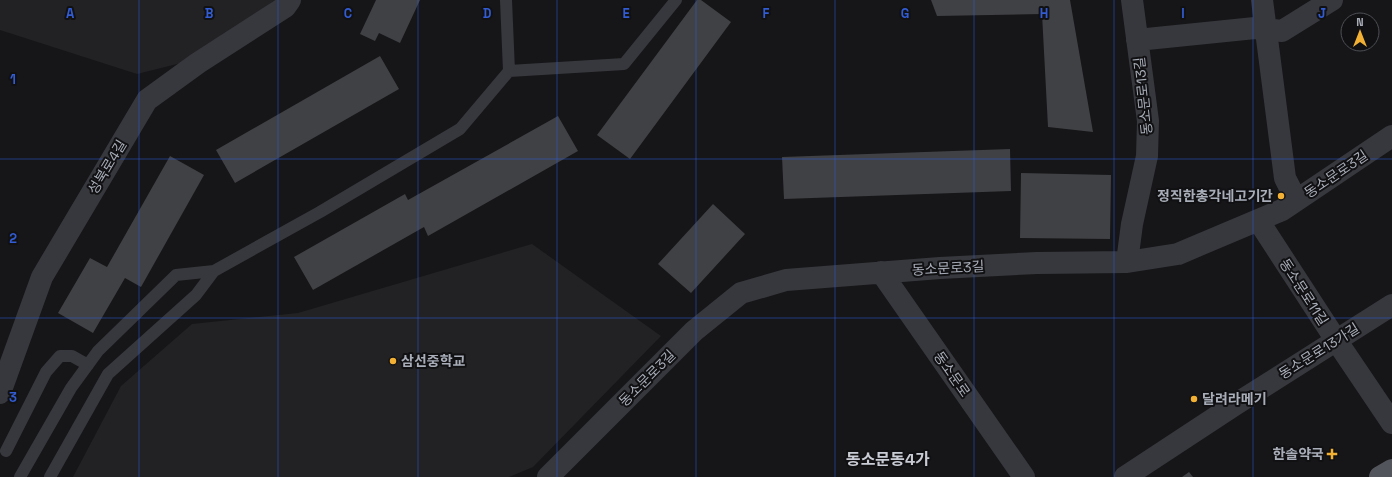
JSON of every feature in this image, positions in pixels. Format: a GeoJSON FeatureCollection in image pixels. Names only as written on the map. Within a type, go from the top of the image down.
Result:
{"type":"FeatureCollection","features":[{"type":"Feature","properties":{"kind":"main road"},"geometry":{"type":"LineString","coordinates":[[1380,477],[1392,470]]}},
{"type":"Feature","properties":{"kind":"street","name":"성북로4길"},"geometry":{"type":"LineString","coordinates":[[0,394],[42,277],[147,100],[198,63],[286,7],[290,0]]}},
{"type":"Feature","properties":{"kind":"street","name":"동소문로13길"},"geometry":{"type":"LineString","coordinates":[[1127,262],[1132,224],[1147,156],[1148,121],[1132,0]]}},
{"type":"Feature","properties":{"kind":"street"},"geometry":{"type":"LineString","coordinates":[[1262,0],[1285,178],[1296,200]]}},
{"type":"Feature","properties":{"kind":"street"},"geometry":{"type":"LineString","coordinates":[[1137,40],[1255,28],[1282,31],[1332,0]]}},
{"type":"Feature","properties":{"kind":"street","name":"동소문로3길"},"geometry":{"type":"LineString","coordinates":[[548,477],[694,331],[741,294],[786,280],[881,272],[1037,263],[1127,262],[1178,254],[1282,210],[1390,143]]}},
{"type":"Feature","properties":{"kind":"street","name":"동소문로11길"},"geometry":{"type":"LineString","coordinates":[[1258,220],[1336,340],[1392,422]]}},
{"type":"Feature","properties":{"kind":"street","name":"동소문로"},"geometry":{"type":"LineString","coordinates":[[881,272],[1024,477]]}},
{"type":"Feature","properties":{"kind":"street","name":"동소문로13가길"},"geometry":{"type":"LineString","coordinates":[[1125,477],[1392,305]]}},
{"type":"Feature","properties":{"kind":"lane"},"geometry":{"type":"LineString","coordinates":[[509,71],[624,64],[676,0]]}},
{"type":"Feature","properties":{"kind":"lane"},"geometry":{"type":"LineString","coordinates":[[50,477],[108,374],[196,294],[214,271],[320,212],[460,129],[509,71],[505,1]]}},
{"type":"Feature","properties":{"kind":"lane"},"geometry":{"type":"LineString","coordinates":[[20,477],[71,388],[98,351],[176,275],[214,271]]}},
{"type":"Feature","properties":{"kind":"lane"},"geometry":{"type":"LineString","coordinates":[[6,451],[46,372],[60,356],[72,356],[88,365]]}},
{"type":"Feature","properties":{"kind":"shaded area"},"geometry":{"type":"Polygon","coordinates":[[[0,0],[282,0],[193,60],[137,74],[0,30],[0,0]]]}},
{"type":"Feature","properties":{"kind":"shaded area","name":"삼선중학교"},"geometry":{"type":"Polygon","coordinates":[[[532,244],[661,336],[533,467],[509,477],[73,477],[121,386],[192,324],[298,313],[532,244]]]}},
{"type":"Feature","properties":{"kind":"building"},"geometry":{"type":"Polygon","coordinates":[[[376,0],[420,0],[400,43],[379,33],[375,41],[360,34],[376,0]]]}},
{"type":"Feature","properties":{"kind":"building"},"geometry":{"type":"Polygon","coordinates":[[[697,0],[701,0],[731,22],[630,159],[597,135],[697,0]]]}},
{"type":"Feature","properties":{"kind":"building"},"geometry":{"type":"Polygon","coordinates":[[[931,0],[1070,0],[1093,132],[1048,127],[1042,14],[937,16],[931,0]]]}},
{"type":"Feature","properties":{"kind":"building"},"geometry":{"type":"Polygon","coordinates":[[[380,56],[399,89],[235,183],[216,150],[380,56]]]}},
{"type":"Feature","properties":{"kind":"building"},"geometry":{"type":"Polygon","coordinates":[[[558,116],[578,151],[428,236],[424,227],[313,290],[294,257],[405,194],[408,200],[558,116]]]}},
{"type":"Feature","properties":{"kind":"building"},"geometry":{"type":"Polygon","coordinates":[[[1010,149],[1011,191],[784,199],[782,157],[1010,149]]]}},
{"type":"Feature","properties":{"kind":"building"},"geometry":{"type":"Polygon","coordinates":[[[170,156],[204,175],[141,287],[125,278],[93,333],[58,313],[90,258],[107,267],[170,156]]]}},
{"type":"Feature","properties":{"kind":"building"},"geometry":{"type":"Polygon","coordinates":[[[1021,173],[1111,175],[1110,239],[1020,238],[1021,173]]]}},
{"type":"Feature","properties":{"kind":"building"},"geometry":{"type":"Polygon","coordinates":[[[713,204],[745,234],[691,293],[658,264],[713,204]]]}},
{"type":"Feature","properties":{"kind":"building"},"geometry":{"type":"Polygon","coordinates":[[[1189,472],[1193,477],[1182,477],[1189,472]]]}},
{"type":"Feature","properties":{"kind":"place","name":"정직한총각네고기간"},"geometry":{"type":"Point","coordinates":[1281,196]}},
{"type":"Feature","properties":{"kind":"place","name":"삼선중학교"},"geometry":{"type":"Point","coordinates":[393,361]}},
{"type":"Feature","properties":{"kind":"place","name":"달려라메기"},"geometry":{"type":"Point","coordinates":[1194,399]}},
{"type":"Feature","properties":{"kind":"place","name":"한솔약국"},"geometry":{"type":"Point","coordinates":[1332,454]}},
{"type":"Feature","properties":{"kind":"district","name":"동소문동4가"},"geometry":{"type":"Point","coordinates":[888,459]}}]}
